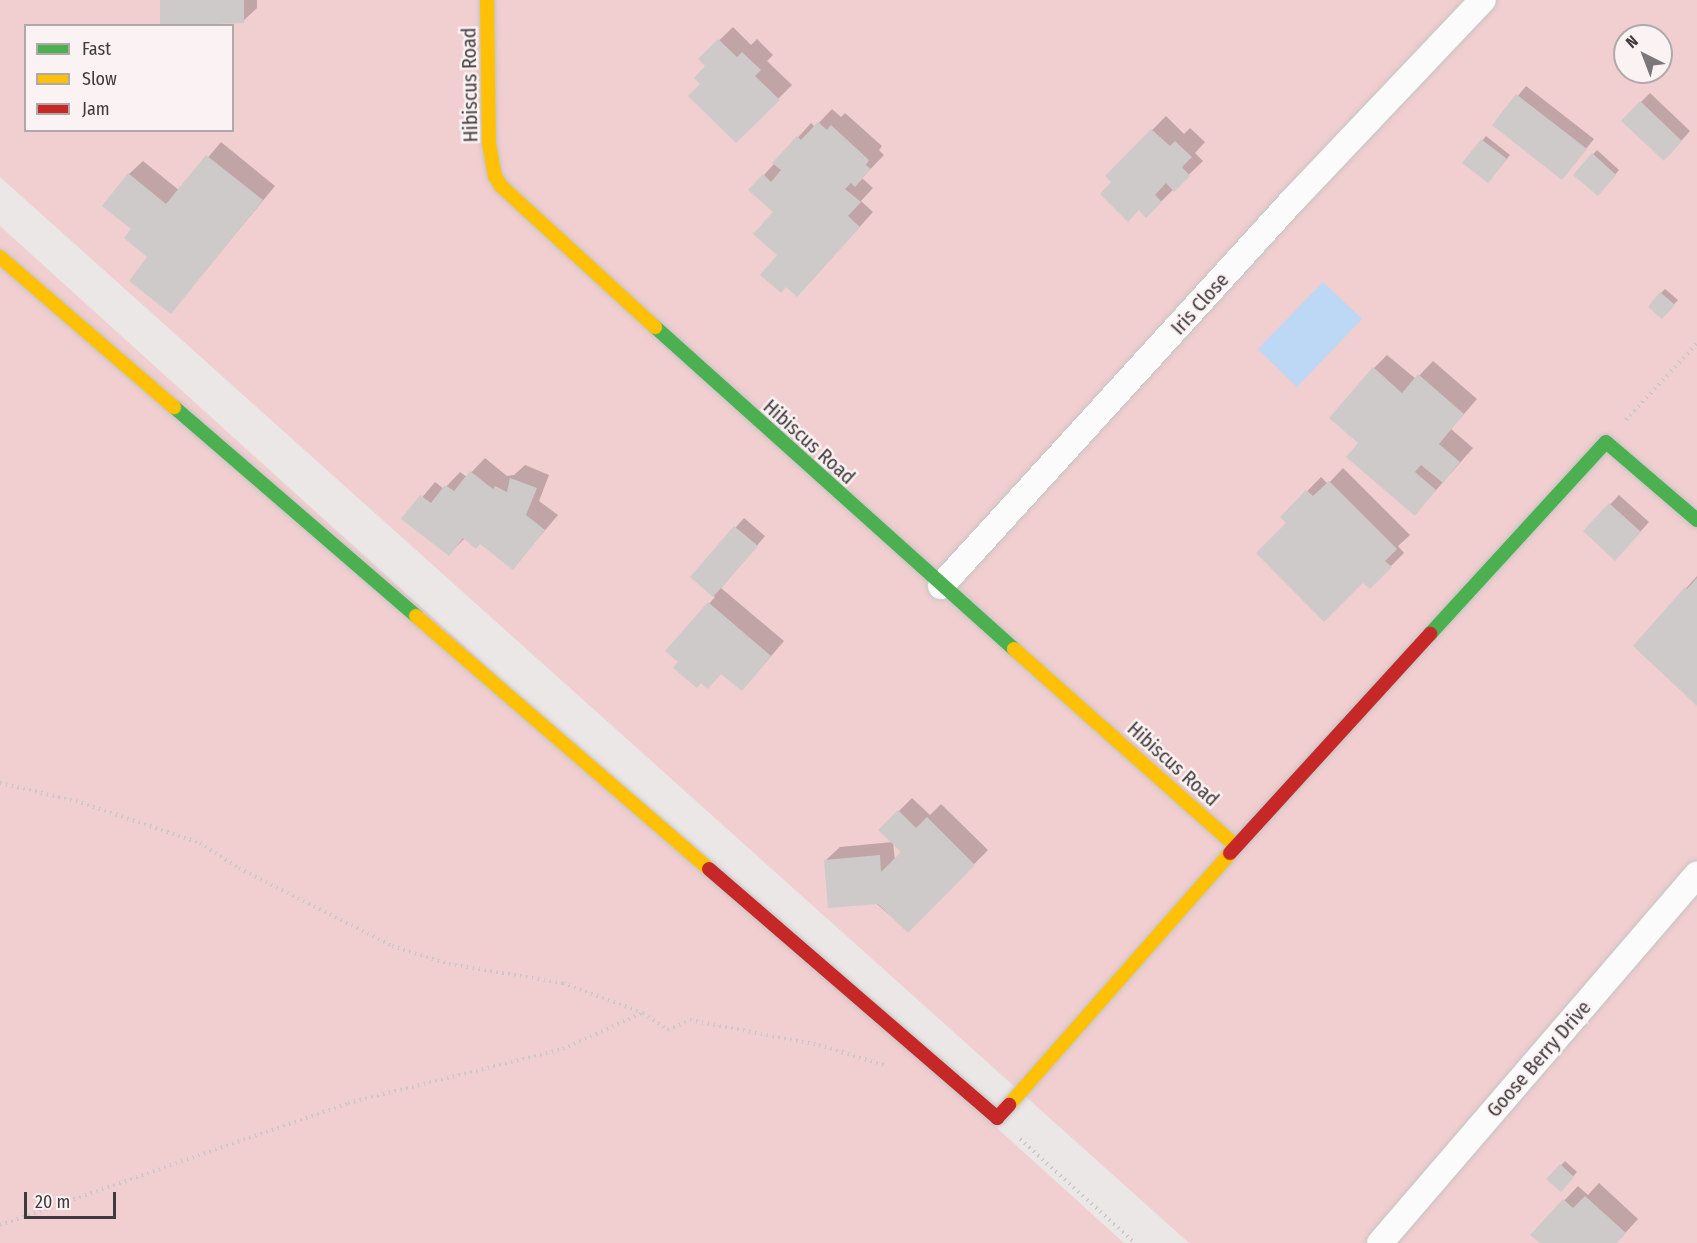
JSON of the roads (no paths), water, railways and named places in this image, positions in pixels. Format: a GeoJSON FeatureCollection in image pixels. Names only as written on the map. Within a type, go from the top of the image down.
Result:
{"type":"FeatureCollection","features":[{"type":"Feature","properties":{"kind":"street","name":"Hibiscus Road"},"geometry":{"type":"LineString","coordinates":[[488,0],[489,143],[495,176],[501,186],[940,586],[1236,846]]}},
{"type":"Feature","properties":{"kind":"street","name":"Iris Close"},"geometry":{"type":"LineString","coordinates":[[940,586],[1483,0]]}},
{"type":"Feature","properties":{"kind":"street"},"geometry":{"type":"LineString","coordinates":[[0,257],[997,1118],[1236,846],[1606,442],[1697,520]]}},
{"type":"Feature","properties":{"kind":"street","name":"Goose Berry Drive"},"geometry":{"type":"LineString","coordinates":[[1380,1243],[1697,874]]}},
{"type":"Feature","properties":{"kind":"water"},"geometry":{"type":"Polygon","coordinates":[[[1323,282],[1362,319],[1297,387],[1258,349],[1323,282]]]}}]}
